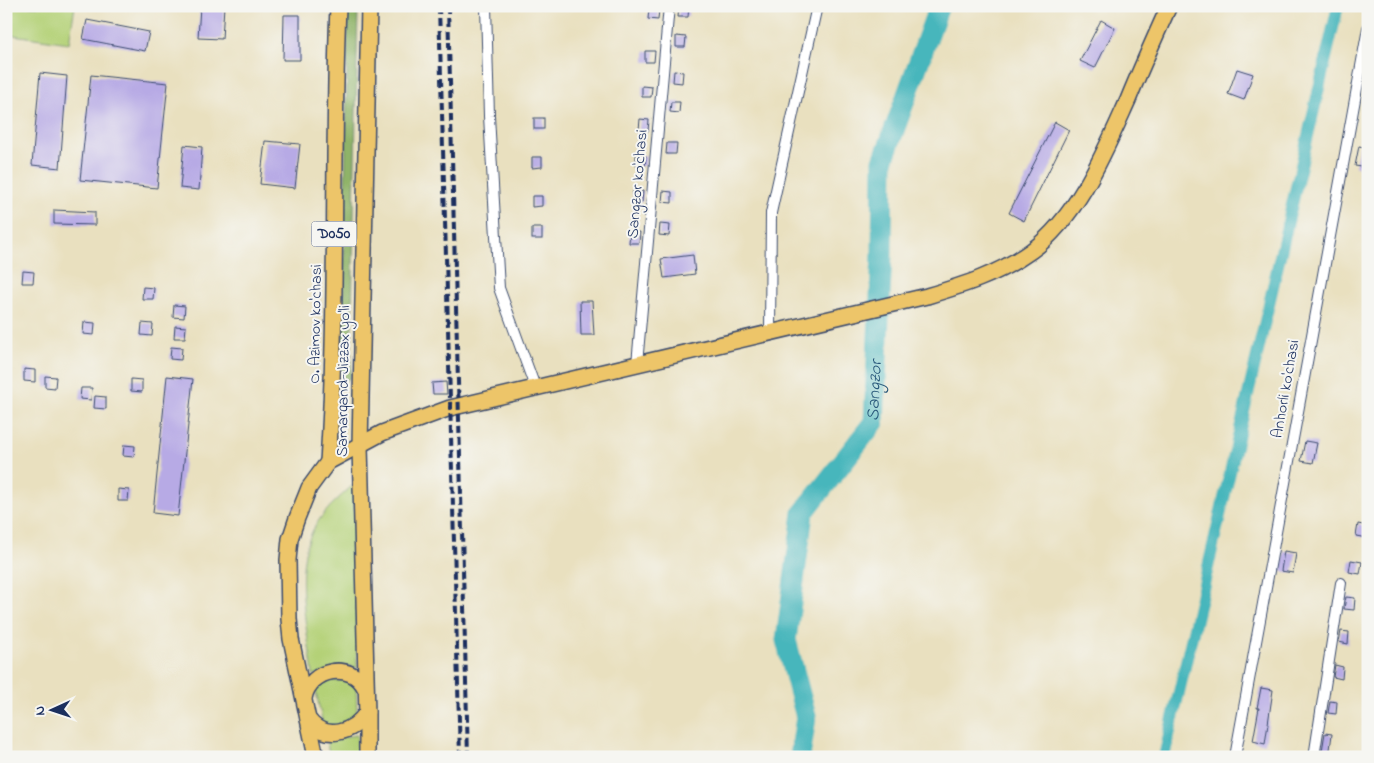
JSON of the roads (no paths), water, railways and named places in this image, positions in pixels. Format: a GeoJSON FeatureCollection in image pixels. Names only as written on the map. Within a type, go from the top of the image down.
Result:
{"type":"FeatureCollection","features":[{"type":"Feature","properties":{"kind":"main road","name":"O. Azimov ko'chasi"},"geometry":{"type":"LineString","coordinates":[[328,462],[332,392],[335,76],[338,6]]}},
{"type":"Feature","properties":{"kind":"main road","name":"Samarqand-Jizzax yo'li"},"geometry":{"type":"LineString","coordinates":[[366,757],[367,712],[360,446],[369,6]]}},
{"type":"Feature","properties":{"kind":"main road"},"geometry":{"type":"LineString","coordinates":[[316,757],[291,639],[287,600],[288,560],[290,539],[302,503],[328,462],[382,433],[450,408],[927,296],[972,283],[1002,268],[1032,251],[1071,209],[1100,160],[1169,6]]}},
{"type":"Feature","properties":{"kind":"main road"},"geometry":{"type":"LineString","coordinates":[[304,698],[310,682],[326,673],[346,672],[356,675],[366,688]]}},
{"type":"Feature","properties":{"kind":"main road"},"geometry":{"type":"LineString","coordinates":[[308,719],[316,729],[329,732],[344,731],[358,723],[367,712]]}},
{"type":"Feature","properties":{"kind":"street"},"geometry":{"type":"LineString","coordinates":[[486,6],[489,116],[499,288],[535,387]]}},
{"type":"Feature","properties":{"kind":"street","name":"Sangzor ko'chasi"},"geometry":{"type":"LineString","coordinates":[[637,364],[669,6]]}},
{"type":"Feature","properties":{"kind":"street"},"geometry":{"type":"LineString","coordinates":[[770,333],[771,213],[817,6]]}},
{"type":"Feature","properties":{"kind":"street","name":"Anhorli ko'chasi"},"geometry":{"type":"LineString","coordinates":[[1234,757],[1368,28]]}},
{"type":"Feature","properties":{"kind":"street"},"geometry":{"type":"LineString","coordinates":[[1314,757],[1341,583]]}},
{"type":"Feature","properties":{"kind":"waterway","name":"Sangzor"},"geometry":{"type":"LineString","coordinates":[[800,757],[806,717],[786,640],[803,513],[874,422],[882,254],[883,161],[939,6]]}},
{"type":"Feature","properties":{"kind":"waterway"},"geometry":{"type":"LineString","coordinates":[[1164,757],[1338,6]]}},
{"type":"Feature","properties":{"kind":"railway"},"geometry":{"type":"LineString","coordinates":[[439,6],[460,757]]}},
{"type":"Feature","properties":{"kind":"railway"},"geometry":{"type":"LineString","coordinates":[[448,6],[468,757]]}}]}
